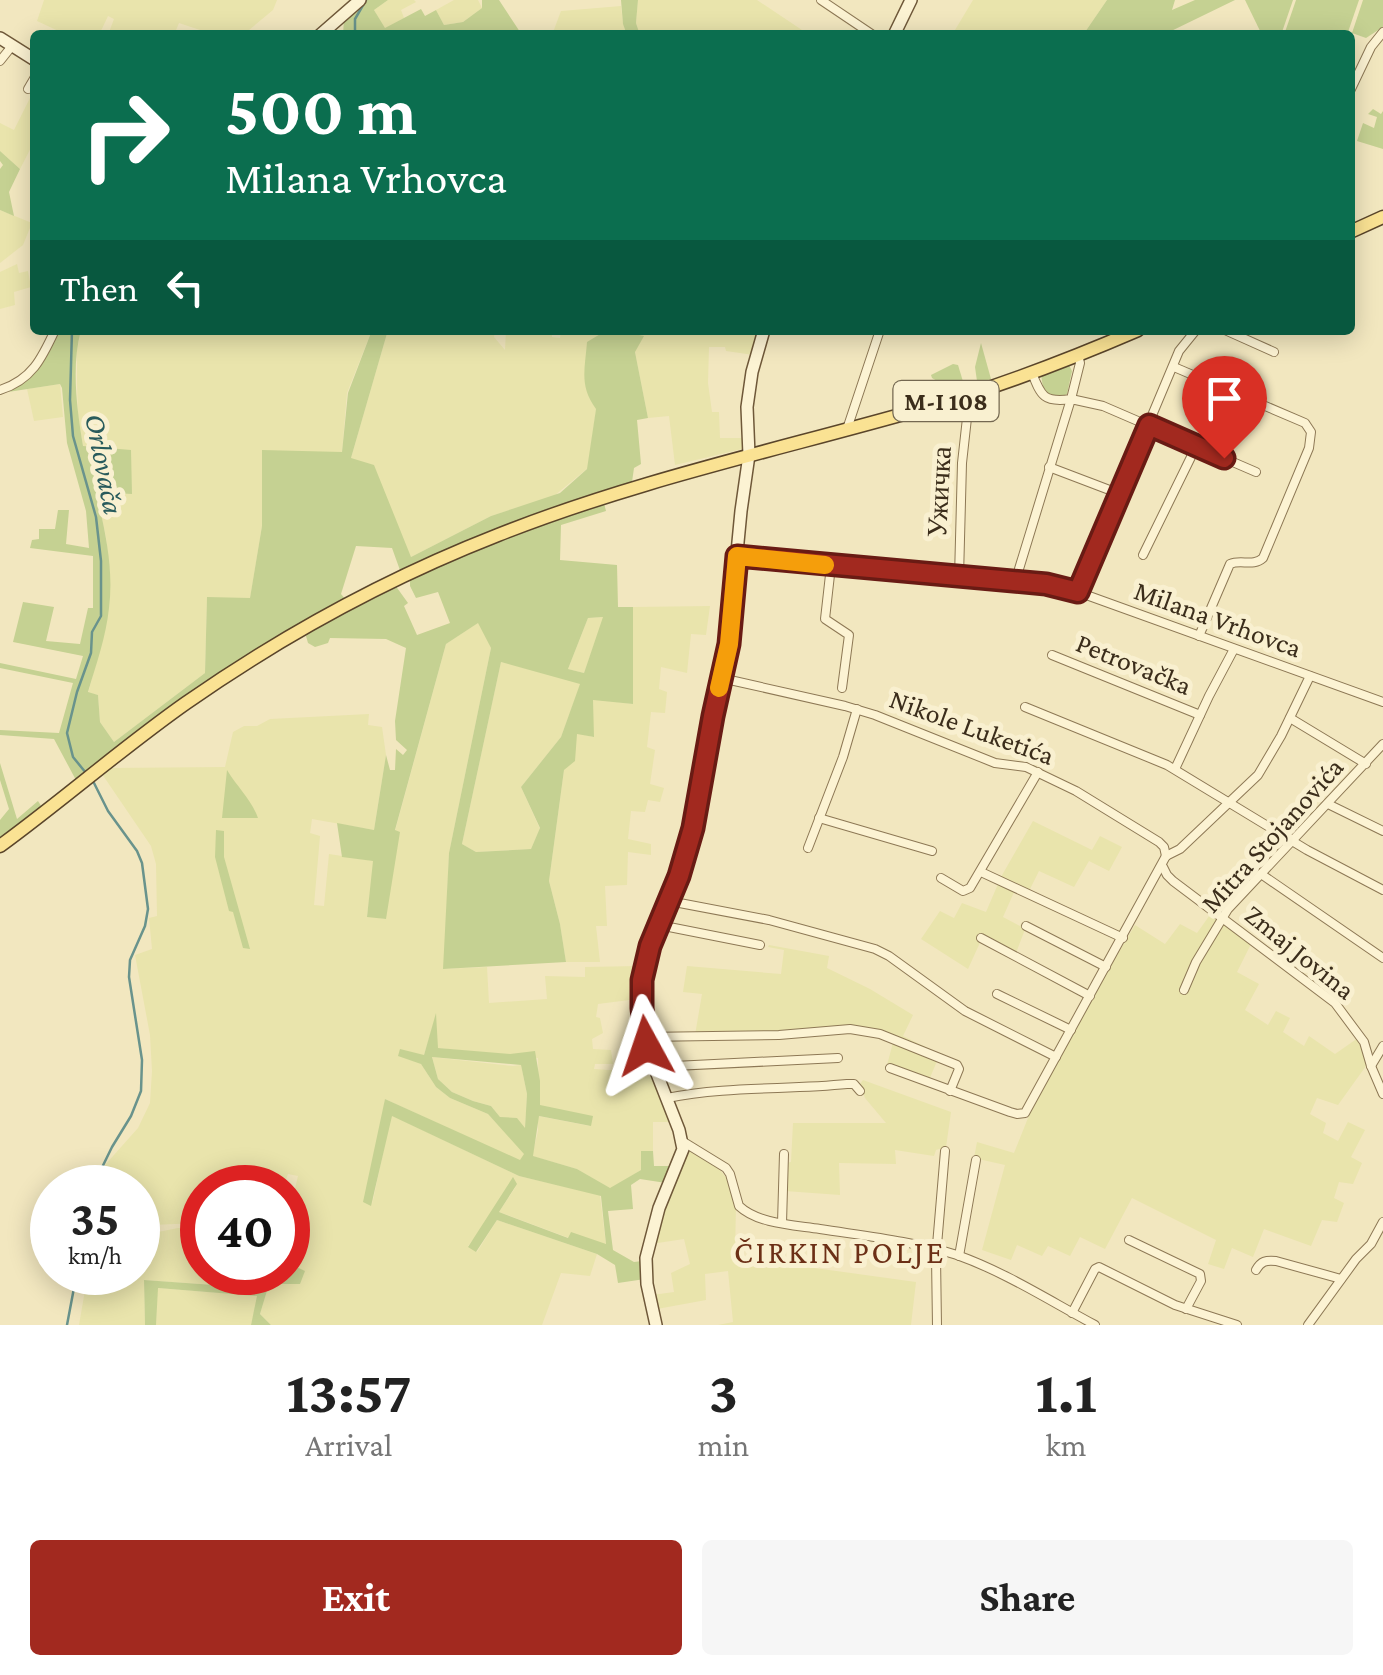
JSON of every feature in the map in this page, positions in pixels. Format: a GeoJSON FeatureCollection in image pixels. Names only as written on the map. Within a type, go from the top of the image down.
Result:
{"type":"FeatureCollection","features":[{"type":"Feature","properties":{"kind":"main road"},"geometry":{"type":"LineString","coordinates":[[1355,230],[1383,218]]}},
{"type":"Feature","properties":{"kind":"main road","name":"M-I 108"},"geometry":{"type":"LineString","coordinates":[[0,846],[184,704],[310,625],[423,566],[594,499],[952,400],[1126,335]]}},
{"type":"Feature","properties":{"kind":"street"},"geometry":{"type":"LineString","coordinates":[[326,30],[360,0]]}},
{"type":"Feature","properties":{"kind":"street"},"geometry":{"type":"LineString","coordinates":[[821,0],[865,30]]}},
{"type":"Feature","properties":{"kind":"street"},"geometry":{"type":"LineString","coordinates":[[896,30],[911,0]]}},
{"type":"Feature","properties":{"kind":"street"},"geometry":{"type":"LineString","coordinates":[[1355,75],[1383,32]]}},
{"type":"Feature","properties":{"kind":"street"},"geometry":{"type":"LineString","coordinates":[[0,61],[6,42],[30,57]]}},
{"type":"Feature","properties":{"kind":"street"},"geometry":{"type":"LineString","coordinates":[[28,89],[30,85]]}},
{"type":"Feature","properties":{"kind":"street"},"geometry":{"type":"LineString","coordinates":[[0,390],[29,375],[52,335]]}},
{"type":"Feature","properties":{"kind":"street"},"geometry":{"type":"LineString","coordinates":[[656,1325],[646,1258],[659,1208],[681,1158],[682,1141],[644,1037],[642,980],[650,946],[679,876],[693,828],[731,633],[749,455],[748,407],[752,372],[763,335]]}},
{"type":"Feature","properties":{"kind":"street"},"geometry":{"type":"LineString","coordinates":[[847,429],[878,335]]}},
{"type":"Feature","properties":{"kind":"street"},"geometry":{"type":"LineString","coordinates":[[1078,592],[1184,343],[1191,335]]}},
{"type":"Feature","properties":{"kind":"street"},"geometry":{"type":"LineString","coordinates":[[1237,335],[1274,352]]}},
{"type":"Feature","properties":{"kind":"street"},"geometry":{"type":"LineString","coordinates":[[1015,582],[1080,367],[1078,354]]}},
{"type":"Feature","properties":{"kind":"street"},"geometry":{"type":"LineString","coordinates":[[1174,367],[1304,423],[1311,432],[1305,459],[1263,558],[1256,563],[1230,564],[1199,636]]}},
{"type":"Feature","properties":{"kind":"street"},"geometry":{"type":"LineString","coordinates":[[1031,372],[1046,398],[1102,406],[1256,472]]}},
{"type":"Feature","properties":{"kind":"street","name":"Ужичка"},"geometry":{"type":"LineString","coordinates":[[959,577],[962,463],[968,408]]}},
{"type":"Feature","properties":{"kind":"street"},"geometry":{"type":"LineString","coordinates":[[1143,555],[1191,457],[1191,445]]}},
{"type":"Feature","properties":{"kind":"street"},"geometry":{"type":"LineString","coordinates":[[1050,468],[1120,494]]}},
{"type":"Feature","properties":{"kind":"street","name":"Milana Vrhovca"},"geometry":{"type":"LineString","coordinates":[[737,556],[1046,584],[1078,592],[1383,702]]}},
{"type":"Feature","properties":{"kind":"street"},"geometry":{"type":"LineString","coordinates":[[831,566],[825,619],[846,632],[850,640],[842,688]]}},
{"type":"Feature","properties":{"kind":"street"},"geometry":{"type":"LineString","coordinates":[[1176,770],[1234,649]]}},
{"type":"Feature","properties":{"kind":"street","name":"Petrovačka"},"geometry":{"type":"LineString","coordinates":[[1052,655],[1200,714]]}},
{"type":"Feature","properties":{"kind":"street"},"geometry":{"type":"LineString","coordinates":[[890,1068],[1017,1114],[1026,1112],[1165,861],[1258,775],[1310,676]]}},
{"type":"Feature","properties":{"kind":"street","name":"Nikole Luketića"},"geometry":{"type":"LineString","coordinates":[[721,678],[857,709],[995,762],[1026,766],[1076,791],[1159,842],[1164,847],[1165,861]]}},
{"type":"Feature","properties":{"kind":"street"},"geometry":{"type":"LineString","coordinates":[[1026,707],[1176,770],[1307,850],[1383,890]]}},
{"type":"Feature","properties":{"kind":"street","name":"Nikole Luketića"},"geometry":{"type":"LineString","coordinates":[[808,848],[857,709]]}},
{"type":"Feature","properties":{"kind":"street","name":"Mitra Stojanovića"},"geometry":{"type":"LineString","coordinates":[[1290,718],[1366,764]]}},
{"type":"Feature","properties":{"kind":"street","name":"Mitra Stojanovića"},"geometry":{"type":"LineString","coordinates":[[1184,990],[1228,909],[1383,744]]}},
{"type":"Feature","properties":{"kind":"street"},"geometry":{"type":"LineString","coordinates":[[941,878],[958,890],[967,891],[1038,772]]}},
{"type":"Feature","properties":{"kind":"street"},"geometry":{"type":"LineString","coordinates":[[1328,804],[1382,828]]}},
{"type":"Feature","properties":{"kind":"street"},"geometry":{"type":"LineString","coordinates":[[819,818],[932,851]]}},
{"type":"Feature","properties":{"kind":"street","name":"Zmaj Jovina"},"geometry":{"type":"LineString","coordinates":[[1165,861],[1166,876],[1335,1003],[1364,1042],[1383,1094]]}},
{"type":"Feature","properties":{"kind":"street"},"geometry":{"type":"LineString","coordinates":[[981,872],[1122,938]]}},
{"type":"Feature","properties":{"kind":"street"},"geometry":{"type":"LineString","coordinates":[[1260,874],[1383,958]]}},
{"type":"Feature","properties":{"kind":"street"},"geometry":{"type":"LineString","coordinates":[[669,901],[769,920],[875,949],[965,1011],[1056,1057]]}},
{"type":"Feature","properties":{"kind":"street"},"geometry":{"type":"LineString","coordinates":[[659,924],[760,945]]}},
{"type":"Feature","properties":{"kind":"street"},"geometry":{"type":"LineString","coordinates":[[1026,926],[1106,967]]}},
{"type":"Feature","properties":{"kind":"street"},"geometry":{"type":"LineString","coordinates":[[980,938],[1090,996]]}},
{"type":"Feature","properties":{"kind":"street"},"geometry":{"type":"LineString","coordinates":[[996,994],[1071,1030]]}},
{"type":"Feature","properties":{"kind":"street"},"geometry":{"type":"LineString","coordinates":[[644,1037],[864,1032],[914,1046],[958,1065],[950,1091]]}},
{"type":"Feature","properties":{"kind":"street"},"geometry":{"type":"LineString","coordinates":[[1371,1066],[1383,1046]]}},
{"type":"Feature","properties":{"kind":"street"},"geometry":{"type":"LineString","coordinates":[[654,1067],[838,1058]]}},
{"type":"Feature","properties":{"kind":"street"},"geometry":{"type":"LineString","coordinates":[[667,1098],[690,1093],[847,1084],[860,1090]]}},
{"type":"Feature","properties":{"kind":"street"},"geometry":{"type":"LineString","coordinates":[[682,1141],[726,1168],[743,1211],[782,1223],[959,1256],[1011,1279],[1095,1325]]}},
{"type":"Feature","properties":{"kind":"street"},"geometry":{"type":"LineString","coordinates":[[937,1325],[937,1250],[945,1151]]}},
{"type":"Feature","properties":{"kind":"street"},"geometry":{"type":"LineString","coordinates":[[782,1223],[784,1154]]}},
{"type":"Feature","properties":{"kind":"street"},"geometry":{"type":"LineString","coordinates":[[959,1256],[976,1160]]}},
{"type":"Feature","properties":{"kind":"street"},"geometry":{"type":"LineString","coordinates":[[1308,1325],[1371,1244],[1383,1222]]}},
{"type":"Feature","properties":{"kind":"street"},"geometry":{"type":"LineString","coordinates":[[1130,1240],[1200,1274],[1186,1309]]}},
{"type":"Feature","properties":{"kind":"street"},"geometry":{"type":"LineString","coordinates":[[1256,1270],[1260,1263],[1276,1261],[1341,1280]]}},
{"type":"Feature","properties":{"kind":"street"},"geometry":{"type":"LineString","coordinates":[[1072,1313],[1096,1267],[1186,1309],[1237,1325]]}},
{"type":"Feature","properties":{"kind":"shaded area"},"geometry":{"type":"Polygon","coordinates":[[[44,0],[277,0],[273,10],[249,30],[200,30],[179,23],[176,30],[110,30],[114,19],[108,16],[101,30],[56,30],[37,21],[44,0]]]}},
{"type":"Feature","properties":{"kind":"shaded area"},"geometry":{"type":"Polygon","coordinates":[[[388,0],[416,2],[401,10],[404,18],[385,29],[374,10],[388,0]]]}},
{"type":"Feature","properties":{"kind":"shaded area"},"geometry":{"type":"Polygon","coordinates":[[[454,0],[478,0],[482,8],[463,22],[444,25],[436,10],[454,0]]]}},
{"type":"Feature","properties":{"kind":"shaded area"},"geometry":{"type":"Polygon","coordinates":[[[638,0],[757,0],[802,30],[638,30],[638,0]]]}},
{"type":"Feature","properties":{"kind":"shaded area"},"geometry":{"type":"Polygon","coordinates":[[[973,0],[1107,0],[1086,30],[955,30],[973,0]]]}},
{"type":"Feature","properties":{"kind":"shaded area"},"geometry":{"type":"Polygon","coordinates":[[[621,6],[625,30],[554,30],[561,11],[621,6]]]}},
{"type":"Feature","properties":{"kind":"shaded area"},"geometry":{"type":"Polygon","coordinates":[[[30,98],[30,150],[20,169],[0,151],[0,123],[14,130],[30,98]]]}},
{"type":"Feature","properties":{"kind":"shaded area"},"geometry":{"type":"Polygon","coordinates":[[[0,210],[30,222],[30,228],[23,245],[0,263],[0,210]]]}},
{"type":"Feature","properties":{"kind":"shaded area"},"geometry":{"type":"Polygon","coordinates":[[[17,264],[19,273],[28,271],[30,287],[14,292],[15,305],[0,309],[0,272],[17,264]]]}},
{"type":"Feature","properties":{"kind":"shaded area"},"geometry":{"type":"Polygon","coordinates":[[[80,335],[370,335],[347,393],[342,453],[262,451],[262,526],[250,599],[207,598],[205,673],[114,742],[100,722],[98,695],[88,693],[104,634],[110,576],[96,491],[131,451],[83,447],[77,351],[80,335]]]}},
{"type":"Feature","properties":{"kind":"shaded area"},"geometry":{"type":"Polygon","coordinates":[[[387,335],[494,335],[505,350],[506,335],[606,335],[588,468],[554,496],[491,516],[411,557],[351,458],[387,335]]]}},
{"type":"Feature","properties":{"kind":"shaded area"},"geometry":{"type":"Polygon","coordinates":[[[626,335],[760,335],[754,355],[709,347],[708,383],[712,412],[719,412],[720,438],[744,438],[742,449],[675,465],[669,416],[648,418],[635,352],[626,335]]]}},
{"type":"Feature","properties":{"kind":"shaded area"},"geometry":{"type":"Polygon","coordinates":[[[60,384],[63,417],[34,421],[27,389],[60,384]]]}},
{"type":"Feature","properties":{"kind":"shaded area"},"geometry":{"type":"Polygon","coordinates":[[[710,606],[706,635],[691,634],[687,673],[661,667],[659,689],[667,692],[665,713],[651,712],[647,747],[655,750],[650,784],[664,788],[660,802],[648,800],[645,812],[631,811],[628,839],[651,844],[651,855],[628,852],[627,885],[605,886],[607,926],[596,926],[600,962],[566,962],[549,881],[564,770],[577,733],[593,737],[592,699],[633,704],[633,607],[710,606]]]}},
{"type":"Feature","properties":{"kind":"shaded area"},"geometry":{"type":"Polygon","coordinates":[[[604,617],[584,673],[568,669],[588,618],[604,617]]]}},
{"type":"Feature","properties":{"kind":"shaded area"},"geometry":{"type":"Polygon","coordinates":[[[479,622],[491,648],[449,853],[444,969],[487,967],[489,1003],[547,999],[545,976],[585,977],[585,967],[639,966],[637,999],[598,1004],[596,1017],[600,1018],[603,1033],[592,1039],[593,1049],[611,1050],[613,1064],[595,1064],[594,1069],[623,1071],[625,1078],[654,1076],[671,1122],[653,1122],[653,1151],[641,1151],[641,1170],[610,1189],[577,1169],[532,1156],[538,1116],[590,1126],[539,1105],[538,1058],[437,1048],[436,1017],[421,1064],[436,1087],[450,1098],[488,1114],[525,1154],[520,1161],[385,1099],[372,1205],[391,1115],[519,1176],[600,1195],[606,1245],[571,1233],[569,1238],[499,1212],[517,1185],[468,1246],[477,1252],[497,1220],[597,1254],[590,1276],[561,1273],[542,1325],[271,1325],[260,1314],[266,1295],[310,1295],[310,1165],[180,1165],[180,1224],[160,1225],[160,1165],[105,1165],[138,1128],[150,1103],[150,1035],[135,955],[152,949],[149,918],[157,916],[156,864],[151,846],[102,774],[110,768],[225,767],[233,732],[244,726],[257,726],[270,719],[369,714],[368,725],[382,727],[386,755],[374,830],[312,819],[310,833],[320,836],[314,905],[324,906],[329,854],[374,861],[367,916],[385,919],[399,832],[395,831],[446,644],[479,622]]]}},
{"type":"Feature","properties":{"kind":"shaded area"},"geometry":{"type":"Polygon","coordinates":[[[501,662],[581,683],[561,737],[521,787],[540,829],[531,849],[476,852],[462,844],[501,662]]]}},
{"type":"Feature","properties":{"kind":"shaded area"},"geometry":{"type":"Polygon","coordinates":[[[1033,821],[1092,850],[1100,836],[1122,847],[1109,871],[1089,861],[1074,887],[1039,871],[1027,895],[1015,890],[1003,917],[1020,926],[1023,922],[1027,924],[1016,953],[983,936],[968,969],[921,939],[940,911],[954,918],[962,903],[986,912],[1033,821]]]}},
{"type":"Feature","properties":{"kind":"shaded area"},"geometry":{"type":"Polygon","coordinates":[[[1212,912],[1251,944],[1237,972],[1259,984],[1245,1010],[1268,1025],[1276,1011],[1290,1018],[1283,1032],[1304,1046],[1309,1036],[1335,1054],[1358,1038],[1361,1045],[1366,1066],[1338,1105],[1317,1098],[1310,1114],[1326,1123],[1323,1133],[1338,1141],[1348,1122],[1365,1130],[1351,1157],[1362,1163],[1353,1184],[1339,1182],[1334,1198],[1344,1203],[1337,1222],[1322,1220],[1311,1246],[1264,1229],[1253,1257],[1232,1248],[1224,1269],[1208,1264],[1216,1240],[1132,1198],[1105,1249],[1080,1237],[1070,1256],[1048,1246],[1042,1256],[1017,1245],[1011,1260],[982,1250],[1005,1165],[974,1158],[977,1142],[1014,1153],[1030,1113],[1083,1012],[1135,925],[1165,944],[1180,924],[1197,933],[1212,912]]]}},
{"type":"Feature","properties":{"kind":"shaded area"},"geometry":{"type":"Polygon","coordinates":[[[769,945],[829,956],[827,968],[913,1015],[903,1036],[940,1054],[929,1080],[887,1065],[894,1039],[845,1029],[695,1035],[702,994],[683,992],[687,966],[781,974],[784,950],[769,945]]]}},
{"type":"Feature","properties":{"kind":"shaded area"},"geometry":{"type":"Polygon","coordinates":[[[432,1057],[521,1065],[527,1094],[525,1130],[500,1117],[491,1106],[452,1092],[438,1079],[432,1057]]]}},
{"type":"Feature","properties":{"kind":"shaded area"},"geometry":{"type":"Polygon","coordinates":[[[863,1080],[951,1112],[946,1147],[936,1150],[934,1156],[895,1150],[896,1164],[839,1163],[840,1195],[785,1191],[785,1163],[791,1162],[793,1123],[886,1123],[865,1098],[860,1084],[863,1080]]]}},
{"type":"Feature","properties":{"kind":"shaded area"},"geometry":{"type":"Polygon","coordinates":[[[689,1147],[717,1166],[727,1179],[736,1203],[735,1257],[916,1282],[911,1325],[718,1325],[733,1322],[728,1271],[705,1274],[706,1300],[657,1309],[652,1295],[674,1292],[671,1273],[690,1264],[684,1239],[651,1244],[689,1147]]]}},
{"type":"Feature","properties":{"kind":"shaded area"},"geometry":{"type":"Polygon","coordinates":[[[178,1228],[180,1283],[160,1281],[160,1232],[178,1228]]]}},
{"type":"Feature","properties":{"kind":"shaded area"},"geometry":{"type":"Polygon","coordinates":[[[160,1288],[180,1290],[180,1295],[258,1296],[251,1325],[156,1325],[160,1288]]]}},
{"type":"Feature","properties":{"kind":"shaded area"},"geometry":{"type":"Polygon","coordinates":[[[84,1295],[144,1295],[145,1325],[79,1325],[84,1295]]]}},
{"type":"Feature","properties":{"kind":"green space"},"geometry":{"type":"Polygon","coordinates":[[[360,0],[388,0],[374,10],[385,28],[421,9],[425,16],[436,10],[444,25],[463,22],[482,8],[482,0],[499,0],[519,30],[343,30],[344,19],[360,0]]]}},
{"type":"Feature","properties":{"kind":"green space"},"geometry":{"type":"Polygon","coordinates":[[[621,0],[638,0],[638,30],[625,30],[621,0]]]}},
{"type":"Feature","properties":{"kind":"green space"},"geometry":{"type":"Polygon","coordinates":[[[1107,0],[1175,0],[1172,10],[1195,0],[1235,0],[1173,30],[1086,30],[1107,0]]]}},
{"type":"Feature","properties":{"kind":"green space"},"geometry":{"type":"Polygon","coordinates":[[[1245,0],[1293,0],[1283,30],[1260,30],[1245,0]]]}},
{"type":"Feature","properties":{"kind":"green space"},"geometry":{"type":"Polygon","coordinates":[[[1296,0],[1359,0],[1349,30],[1286,30],[1296,0]]]}},
{"type":"Feature","properties":{"kind":"green space"},"geometry":{"type":"Polygon","coordinates":[[[1363,0],[1383,0],[1383,27],[1366,38],[1353,30],[1363,0]]]}},
{"type":"Feature","properties":{"kind":"green space"},"geometry":{"type":"Polygon","coordinates":[[[1373,109],[1381,114],[1383,111],[1383,149],[1357,141],[1363,123],[1374,128],[1377,117],[1368,114],[1373,109]]]}},
{"type":"Feature","properties":{"kind":"green space"},"geometry":{"type":"Polygon","coordinates":[[[0,151],[20,169],[9,192],[14,216],[0,210],[0,151]]]}},
{"type":"Feature","properties":{"kind":"green space"},"geometry":{"type":"Polygon","coordinates":[[[55,335],[80,335],[76,373],[83,446],[131,450],[132,494],[96,492],[108,550],[110,593],[106,630],[88,692],[98,695],[100,722],[114,742],[205,673],[207,597],[250,598],[262,526],[262,450],[342,452],[348,393],[370,335],[387,335],[351,458],[374,465],[411,557],[491,516],[560,493],[587,469],[596,409],[585,385],[584,369],[587,342],[599,335],[644,336],[635,352],[648,418],[637,420],[641,464],[634,468],[632,482],[401,573],[392,548],[356,546],[341,594],[346,600],[77,782],[54,739],[0,735],[0,730],[59,733],[73,683],[0,668],[0,663],[76,679],[83,656],[13,642],[23,602],[54,607],[46,641],[80,644],[88,608],[93,608],[93,556],[30,548],[32,540],[39,539],[39,529],[55,529],[58,510],[69,510],[66,544],[89,548],[86,511],[67,443],[60,384],[8,392],[39,367],[55,335]]]}},
{"type":"Feature","properties":{"kind":"green space"},"geometry":{"type":"Polygon","coordinates":[[[981,343],[991,379],[972,386],[977,381],[975,367],[981,343]]]}},
{"type":"Feature","properties":{"kind":"green space"},"geometry":{"type":"Polygon","coordinates":[[[958,365],[965,388],[954,391],[931,375],[958,365]]]}},
{"type":"Feature","properties":{"kind":"green space"},"geometry":{"type":"Polygon","coordinates":[[[1069,365],[1072,371],[1067,394],[1058,398],[1044,393],[1041,375],[1069,365]]]}},
{"type":"Feature","properties":{"kind":"green space"},"geometry":{"type":"Polygon","coordinates":[[[603,499],[606,511],[561,525],[560,560],[617,565],[618,607],[633,607],[633,704],[593,700],[594,737],[577,734],[575,761],[564,770],[549,881],[566,962],[443,969],[449,853],[491,648],[478,623],[446,644],[395,830],[400,832],[386,919],[367,917],[373,861],[342,857],[337,823],[374,830],[386,755],[390,770],[395,770],[396,749],[403,755],[407,750],[396,740],[395,721],[406,648],[386,639],[330,638],[328,643],[315,647],[306,636],[395,585],[408,603],[404,606],[417,635],[450,623],[438,592],[416,598],[410,586],[410,578],[603,499]],[[603,617],[588,618],[568,669],[584,673],[603,617]],[[501,662],[462,844],[476,852],[531,849],[540,828],[521,787],[561,737],[580,684],[501,662]]]}},
{"type":"Feature","properties":{"kind":"green space"},"geometry":{"type":"Polygon","coordinates":[[[0,763],[17,819],[38,801],[43,809],[0,839],[0,820],[9,809],[0,780],[0,763]]]}},
{"type":"Feature","properties":{"kind":"green space"},"geometry":{"type":"Polygon","coordinates":[[[227,770],[248,799],[258,818],[222,818],[227,770]]]}},
{"type":"Feature","properties":{"kind":"green space"},"geometry":{"type":"Polygon","coordinates":[[[216,830],[224,831],[224,857],[250,949],[243,948],[233,912],[229,911],[215,857],[216,830]]]}},
{"type":"Feature","properties":{"kind":"green space"},"geometry":{"type":"Polygon","coordinates":[[[436,1013],[438,1048],[510,1054],[535,1051],[540,1105],[593,1116],[591,1126],[539,1116],[533,1156],[577,1169],[610,1188],[641,1170],[641,1151],[653,1151],[654,1166],[674,1166],[666,1183],[640,1179],[631,1185],[633,1209],[608,1211],[613,1250],[634,1262],[642,1261],[645,1279],[618,1283],[615,1265],[597,1254],[497,1220],[476,1252],[468,1247],[513,1177],[517,1184],[499,1212],[568,1238],[571,1232],[606,1244],[601,1196],[519,1176],[392,1116],[371,1206],[363,1202],[385,1099],[520,1160],[524,1154],[488,1114],[450,1098],[436,1087],[421,1064],[398,1056],[400,1049],[424,1055],[436,1013]],[[432,1057],[438,1079],[452,1092],[491,1106],[500,1117],[517,1118],[525,1128],[527,1094],[521,1065],[432,1057]]]}},
{"type":"Feature","properties":{"kind":"green space"},"geometry":{"type":"Polygon","coordinates":[[[160,1281],[180,1283],[180,1290],[160,1288],[160,1281]]]}},
{"type":"Feature","properties":{"kind":"green space"},"geometry":{"type":"Polygon","coordinates":[[[144,1295],[158,1295],[156,1325],[145,1325],[144,1295]]]}},
{"type":"Feature","properties":{"kind":"green space"},"geometry":{"type":"Polygon","coordinates":[[[245,1295],[266,1295],[260,1314],[271,1325],[251,1325],[257,1296],[245,1295]]]}},
{"type":"Feature","properties":{"kind":"waterway","name":"Orlovača"},"geometry":{"type":"LineString","coordinates":[[355,30],[355,19],[366,0]]}},
{"type":"Feature","properties":{"kind":"waterway","name":"Orlovača"},"geometry":{"type":"LineString","coordinates":[[72,335],[73,436],[96,517],[101,561],[101,616],[92,632],[91,653],[67,733],[73,757],[86,773]]}},
{"type":"Feature","properties":{"kind":"waterway"},"geometry":{"type":"LineString","coordinates":[[94,783],[108,811],[137,851],[148,909],[130,960],[129,977],[142,1060],[141,1091],[103,1165]]}},
{"type":"Feature","properties":{"kind":"waterway"},"geometry":{"type":"LineString","coordinates":[[67,1325],[73,1295]]}},
{"type":"Feature","properties":{"kind":"slow traffic"},"geometry":{"type":"LineString","coordinates":[[719,688],[729,644],[737,556],[825,565]]}},
{"type":"Feature","properties":{"kind":"district","name":"ČIRKIN POLJE"},"geometry":{"type":"Point","coordinates":[840,1252]}},
{"type":"Feature","properties":{"kind":"route"},"geometry":{"type":"LineString","coordinates":[[646,1046],[642,980],[650,946],[679,876],[693,828],[729,644],[737,556],[1046,584],[1078,592],[1149,425],[1224,458]]}}]}
